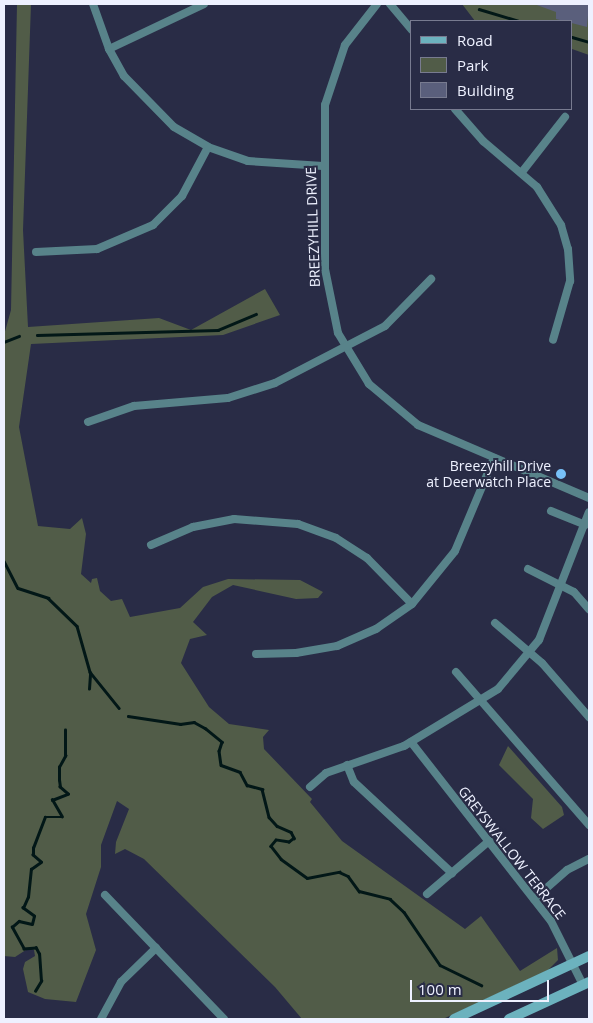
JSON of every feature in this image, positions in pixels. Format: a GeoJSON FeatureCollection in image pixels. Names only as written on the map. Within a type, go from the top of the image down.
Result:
{"type":"FeatureCollection","features":[{"type":"Feature","properties":{"kind":"main road"},"geometry":{"type":"LineString","coordinates":[[454,1019],[589,956]]}},
{"type":"Feature","properties":{"kind":"main road"},"geometry":{"type":"LineString","coordinates":[[510,1019],[586,983]]}},
{"type":"Feature","properties":{"kind":"street"},"geometry":{"type":"LineString","coordinates":[[93,4],[109,50],[134,90],[158,115],[208,147],[262,164],[323,166]]}},
{"type":"Feature","properties":{"kind":"street"},"geometry":{"type":"LineString","coordinates":[[109,50],[204,4]]}},
{"type":"Feature","properties":{"kind":"street","name":"BREEZYHILL DRIVE"},"geometry":{"type":"LineString","coordinates":[[377,4],[345,45],[329,85],[322,127],[326,283],[345,347],[369,384],[402,414],[435,434],[589,498]]}},
{"type":"Feature","properties":{"kind":"street"},"geometry":{"type":"LineString","coordinates":[[390,4],[410,28]]}},
{"type":"Feature","properties":{"kind":"street"},"geometry":{"type":"LineString","coordinates":[[456,110],[483,141],[522,172],[550,203],[568,248],[567,301],[554,340]]}},
{"type":"Feature","properties":{"kind":"street"},"geometry":{"type":"LineString","coordinates":[[522,172],[565,117]]}},
{"type":"Feature","properties":{"kind":"street"},"geometry":{"type":"LineString","coordinates":[[36,252],[97,249],[153,225],[182,196],[208,147]]}},
{"type":"Feature","properties":{"kind":"street"},"geometry":{"type":"LineString","coordinates":[[88,422],[140,405],[209,400],[246,393],[345,347],[394,319],[432,279]]}},
{"type":"Feature","properties":{"kind":"street"},"geometry":{"type":"LineString","coordinates":[[256,654],[296,653],[337,646],[376,629],[412,604],[455,551],[494,458]]}},
{"type":"Feature","properties":{"kind":"street"},"geometry":{"type":"LineString","coordinates":[[551,511],[585,525]]}},
{"type":"Feature","properties":{"kind":"street"},"geometry":{"type":"LineString","coordinates":[[310,787],[326,773],[411,742],[498,689],[530,652],[541,636],[589,512]]}},
{"type":"Feature","properties":{"kind":"street"},"geometry":{"type":"LineString","coordinates":[[150,545],[193,527],[234,519],[298,524],[352,547],[384,573],[412,604]]}},
{"type":"Feature","properties":{"kind":"street"},"geometry":{"type":"LineString","coordinates":[[528,569],[562,584],[589,609]]}},
{"type":"Feature","properties":{"kind":"street"},"geometry":{"type":"LineString","coordinates":[[494,622],[530,652],[589,717]]}},
{"type":"Feature","properties":{"kind":"street"},"geometry":{"type":"LineString","coordinates":[[456,672],[589,825]]}},
{"type":"Feature","properties":{"kind":"street","name":"GREYSWALLOW TERRACE"},"geometry":{"type":"LineString","coordinates":[[411,742],[440,784],[452,793],[551,921],[573,964],[586,983]]}},
{"type":"Feature","properties":{"kind":"street"},"geometry":{"type":"LineString","coordinates":[[348,765],[354,782],[452,873]]}},
{"type":"Feature","properties":{"kind":"street"},"geometry":{"type":"LineString","coordinates":[[427,894],[489,841]]}},
{"type":"Feature","properties":{"kind":"street"},"geometry":{"type":"LineString","coordinates":[[534,899],[567,870],[589,859]]}},
{"type":"Feature","properties":{"kind":"street"},"geometry":{"type":"LineString","coordinates":[[105,895],[224,1019]]}},
{"type":"Feature","properties":{"kind":"street"},"geometry":{"type":"LineString","coordinates":[[101,1019],[121,982],[156,948]]}},
{"type":"Feature","properties":{"kind":"green space"},"geometry":{"type":"Polygon","coordinates":[[[17,4],[31,4],[23,230],[28,327],[159,318],[191,330],[265,289],[280,315],[223,335],[31,344],[19,427],[38,526],[70,529],[82,518],[86,534],[81,574],[91,583],[92,579],[97,578],[100,591],[111,601],[122,599],[130,617],[180,608],[203,587],[228,579],[300,580],[323,592],[318,598],[296,599],[233,585],[212,597],[193,622],[207,635],[190,639],[181,663],[209,707],[229,724],[269,730],[263,737],[264,749],[312,799],[310,802],[342,841],[465,929],[481,916],[520,971],[557,948],[558,960],[548,970],[443,1019],[302,1019],[275,987],[144,859],[125,849],[115,854],[116,842],[129,809],[117,801],[101,845],[101,867],[86,914],[96,950],[76,1002],[45,999],[28,992],[23,969],[25,962],[35,956],[34,950],[29,948],[15,957],[4,956],[4,335],[11,310],[17,4]]]}},
{"type":"Feature","properties":{"kind":"green space"},"geometry":{"type":"Polygon","coordinates":[[[462,4],[589,4],[589,55],[573,49],[573,20],[474,20],[462,4]]]}},
{"type":"Feature","properties":{"kind":"green space"},"geometry":{"type":"Polygon","coordinates":[[[508,746],[562,807],[564,815],[543,829],[531,818],[533,799],[499,765],[508,746]]]}},
{"type":"Feature","properties":{"kind":"building"},"geometry":{"type":"Polygon","coordinates":[[[534,4],[589,4],[587,27],[573,23],[573,20],[556,19],[556,12],[534,4]]]}},
{"type":"Feature","properties":{"kind":"waterway"},"geometry":{"type":"LineString","coordinates":[[479,9],[516,20]]}},
{"type":"Feature","properties":{"kind":"waterway"},"geometry":{"type":"LineString","coordinates":[[573,37],[589,42]]}},
{"type":"Feature","properties":{"kind":"waterway"},"geometry":{"type":"LineString","coordinates":[[37,335],[218,330],[256,314]]}},
{"type":"Feature","properties":{"kind":"waterway"},"geometry":{"type":"LineString","coordinates":[[4,342],[19,336]]}},
{"type":"Feature","properties":{"kind":"waterway"},"geometry":{"type":"LineString","coordinates":[[4,561],[18,588],[48,598],[77,626],[90,672],[119,708]]}},
{"type":"Feature","properties":{"kind":"waterway"},"geometry":{"type":"LineString","coordinates":[[89,689],[90,673]]}},
{"type":"Feature","properties":{"kind":"waterway"},"geometry":{"type":"LineString","coordinates":[[128,716],[180,724],[194,722],[205,728],[222,742],[219,751],[221,765],[240,772],[247,785],[262,789],[269,817],[277,826],[291,832],[294,838],[289,842],[276,840],[271,846],[281,859],[307,878],[339,872],[348,876],[359,891],[390,899],[404,912],[440,965],[481,985]]}},
{"type":"Feature","properties":{"kind":"waterway"},"geometry":{"type":"LineString","coordinates":[[35,991],[41,981],[39,954],[36,948],[24,949],[12,927],[19,921],[32,924],[34,916],[23,908],[28,897],[31,869],[41,862],[33,855],[33,848],[45,817],[62,817],[52,800],[68,794],[60,787],[59,780],[59,767],[65,756],[65,730]]}},
{"type":"Feature","properties":{"kind":"place","name":"Breezyhill Drive at Deerwatch Place"},"geometry":{"type":"Point","coordinates":[561,474]}}]}
